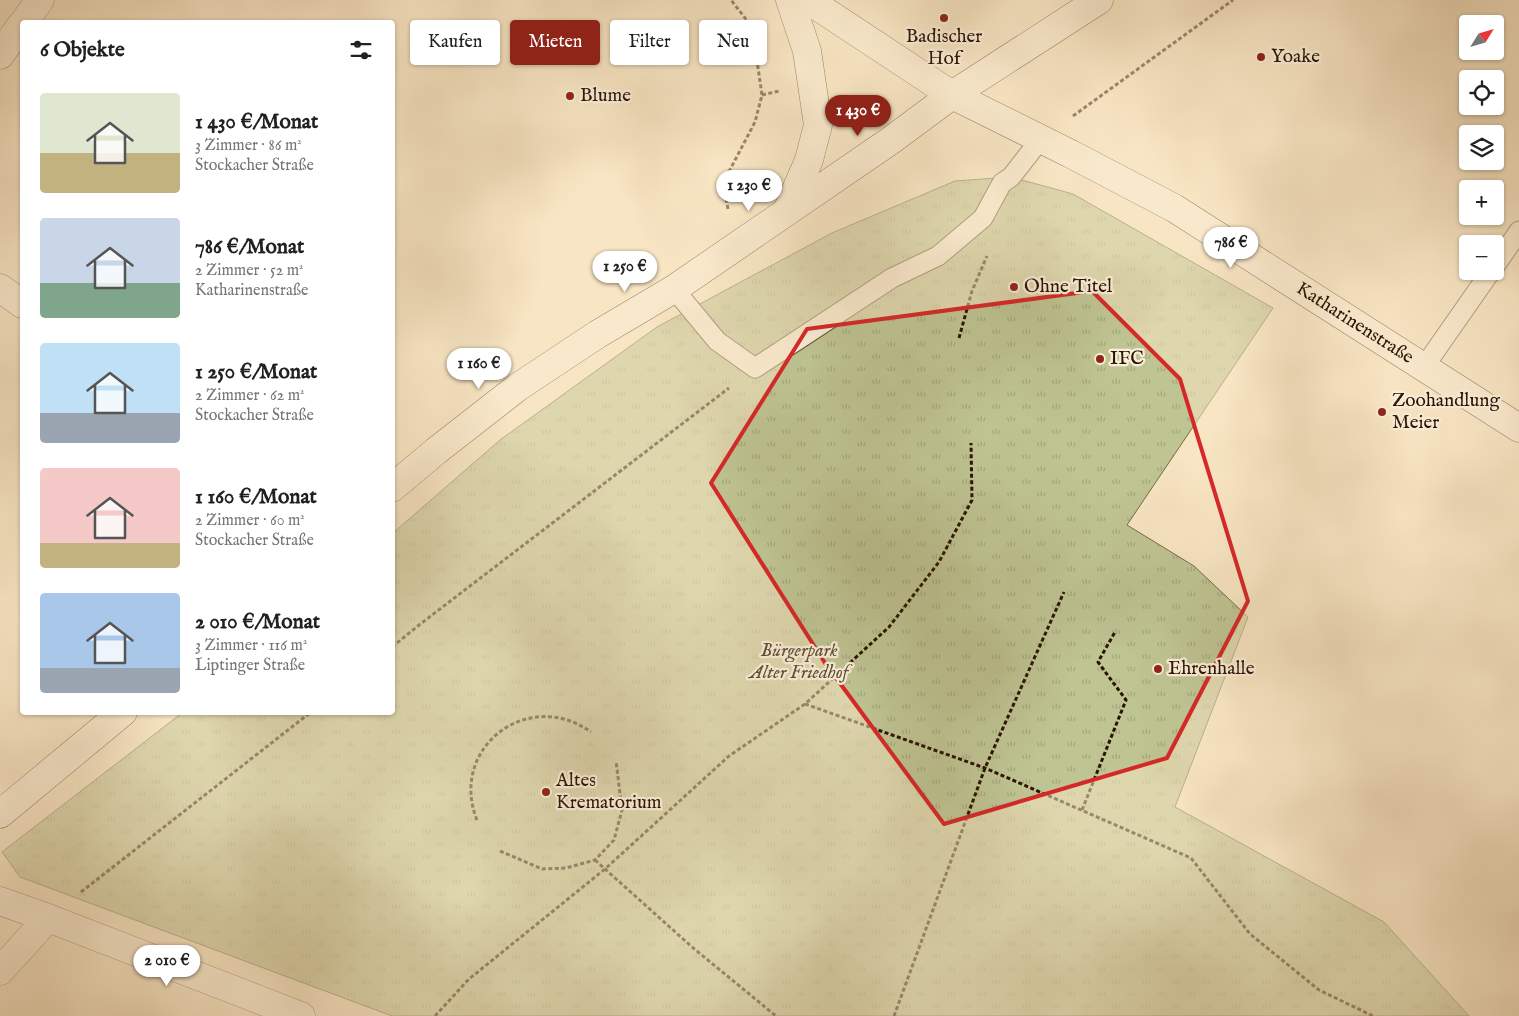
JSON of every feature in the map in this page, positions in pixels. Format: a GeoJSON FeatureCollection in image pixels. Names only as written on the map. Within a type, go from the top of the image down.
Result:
{"type":"FeatureCollection","features":[{"type":"Feature","properties":{"kind":"street"},"geometry":{"type":"LineString","coordinates":[[25,20],[40,0]]}},
{"type":"Feature","properties":{"kind":"street"},"geometry":{"type":"LineString","coordinates":[[787,211],[809,160],[818,125],[807,51],[790,0]]}},
{"type":"Feature","properties":{"kind":"street","name":"Katharinenstraße"},"geometry":{"type":"LineString","coordinates":[[808,0],[952,95],[1174,208],[1519,428]]}},
{"type":"Feature","properties":{"kind":"street"},"geometry":{"type":"LineString","coordinates":[[395,485],[518,387],[598,334],[674,289],[890,141],[952,95],[1099,0]]}},
{"type":"Feature","properties":{"kind":"street"},"geometry":{"type":"LineString","coordinates":[[0,55],[20,27]]}},
{"type":"Feature","properties":{"kind":"street"},"geometry":{"type":"LineString","coordinates":[[0,288],[20,303]]}},
{"type":"Feature","properties":{"kind":"street"},"geometry":{"type":"LineString","coordinates":[[0,814],[119,715]]}},
{"type":"Feature","properties":{"kind":"street"},"geometry":{"type":"LineString","coordinates":[[0,901],[301,1016]]}},
{"type":"Feature","properties":{"kind":"street"},"geometry":{"type":"LineString","coordinates":[[0,971],[48,918]]}},
{"type":"Feature","properties":{"kind":"lane"},"geometry":{"type":"LineString","coordinates":[[674,289],[717,340],[755,368],[892,278],[938,256],[983,218],[1002,183],[1011,176],[1040,140]]}},
{"type":"Feature","properties":{"kind":"lane"},"geometry":{"type":"LineString","coordinates":[[1504,253],[1519,231]]}},
{"type":"Feature","properties":{"kind":"lane"},"geometry":{"type":"LineString","coordinates":[[1424,367],[1485,280]]}},
{"type":"Feature","properties":{"kind":"path"},"geometry":{"type":"LineString","coordinates":[[731,0],[752,27],[762,95],[755,122],[723,183],[735,247]]}},
{"type":"Feature","properties":{"kind":"path"},"geometry":{"type":"LineString","coordinates":[[1040,140],[1232,0]]}},
{"type":"Feature","properties":{"kind":"path"},"geometry":{"type":"LineString","coordinates":[[395,644],[755,368]]}},
{"type":"Feature","properties":{"kind":"path"},"geometry":{"type":"LineString","coordinates":[[434,1016],[468,979],[605,869],[729,756],[805,704],[888,627],[939,562],[972,500],[971,443]]}},
{"type":"Feature","properties":{"kind":"path"},"geometry":{"type":"LineString","coordinates":[[894,1016],[986,768],[1064,592]]}},
{"type":"Feature","properties":{"kind":"path"},"geometry":{"type":"LineString","coordinates":[[1082,810],[1126,700],[1098,662],[1115,632]]}},
{"type":"Feature","properties":{"kind":"path"},"geometry":{"type":"LineString","coordinates":[[805,704],[986,768],[1191,858],[1250,934],[1319,990],[1373,1016]]}},
{"type":"Feature","properties":{"kind":"path"},"geometry":{"type":"LineString","coordinates":[[48,918],[307,715]]}},
{"type":"Feature","properties":{"kind":"path"},"geometry":{"type":"LineString","coordinates":[[477,820],[472,808],[470,784],[476,760],[490,740],[509,724],[533,716],[558,717],[582,725],[591,732]]}},
{"type":"Feature","properties":{"kind":"path"},"geometry":{"type":"LineString","coordinates":[[500,851],[542,869],[566,868],[595,860],[614,840],[622,810],[616,761]]}},
{"type":"Feature","properties":{"kind":"path"},"geometry":{"type":"LineString","coordinates":[[595,860],[692,947],[776,1016]]}},
{"type":"Feature","properties":{"kind":"highlighted area"},"geometry":{"type":"Polygon","coordinates":[[[1092,291],[1180,379],[1248,601],[1167,758],[944,824],[825,663],[711,483],[807,329],[1092,291]]]}},
{"type":"Feature","properties":{"kind":"green space","name":"Bürgerpark Alter Friedhof"},"geometry":{"type":"Polygon","coordinates":[[[1011,177],[1073,194],[1273,308],[1127,525],[1194,566],[1248,617],[1175,807],[1384,922],[1469,1016],[392,1016],[20,877],[2,852],[179,715],[395,715],[395,531],[500,440],[657,327],[832,233],[955,181],[1011,177]]]}},
{"type":"Feature","properties":{"kind":"place","name":"Badischer Hof"},"geometry":{"type":"Point","coordinates":[944,18]}},
{"type":"Feature","properties":{"kind":"place","name":"Yoake"},"geometry":{"type":"Point","coordinates":[1261,57]}},
{"type":"Feature","properties":{"kind":"place","name":"Blume"},"geometry":{"type":"Point","coordinates":[570,96]}},
{"type":"Feature","properties":{"kind":"place","name":"Ohne Titel"},"geometry":{"type":"Point","coordinates":[1014,287]}},
{"type":"Feature","properties":{"kind":"place","name":"IFC"},"geometry":{"type":"Point","coordinates":[1100,359]}},
{"type":"Feature","properties":{"kind":"place","name":"Zoohandlung Meier"},"geometry":{"type":"Point","coordinates":[1382,412]}},
{"type":"Feature","properties":{"kind":"place","name":"Ehrenhalle"},"geometry":{"type":"Point","coordinates":[1158,669]}},
{"type":"Feature","properties":{"kind":"place","name":"Altes Krematorium"},"geometry":{"type":"Point","coordinates":[546,792]}}]}
